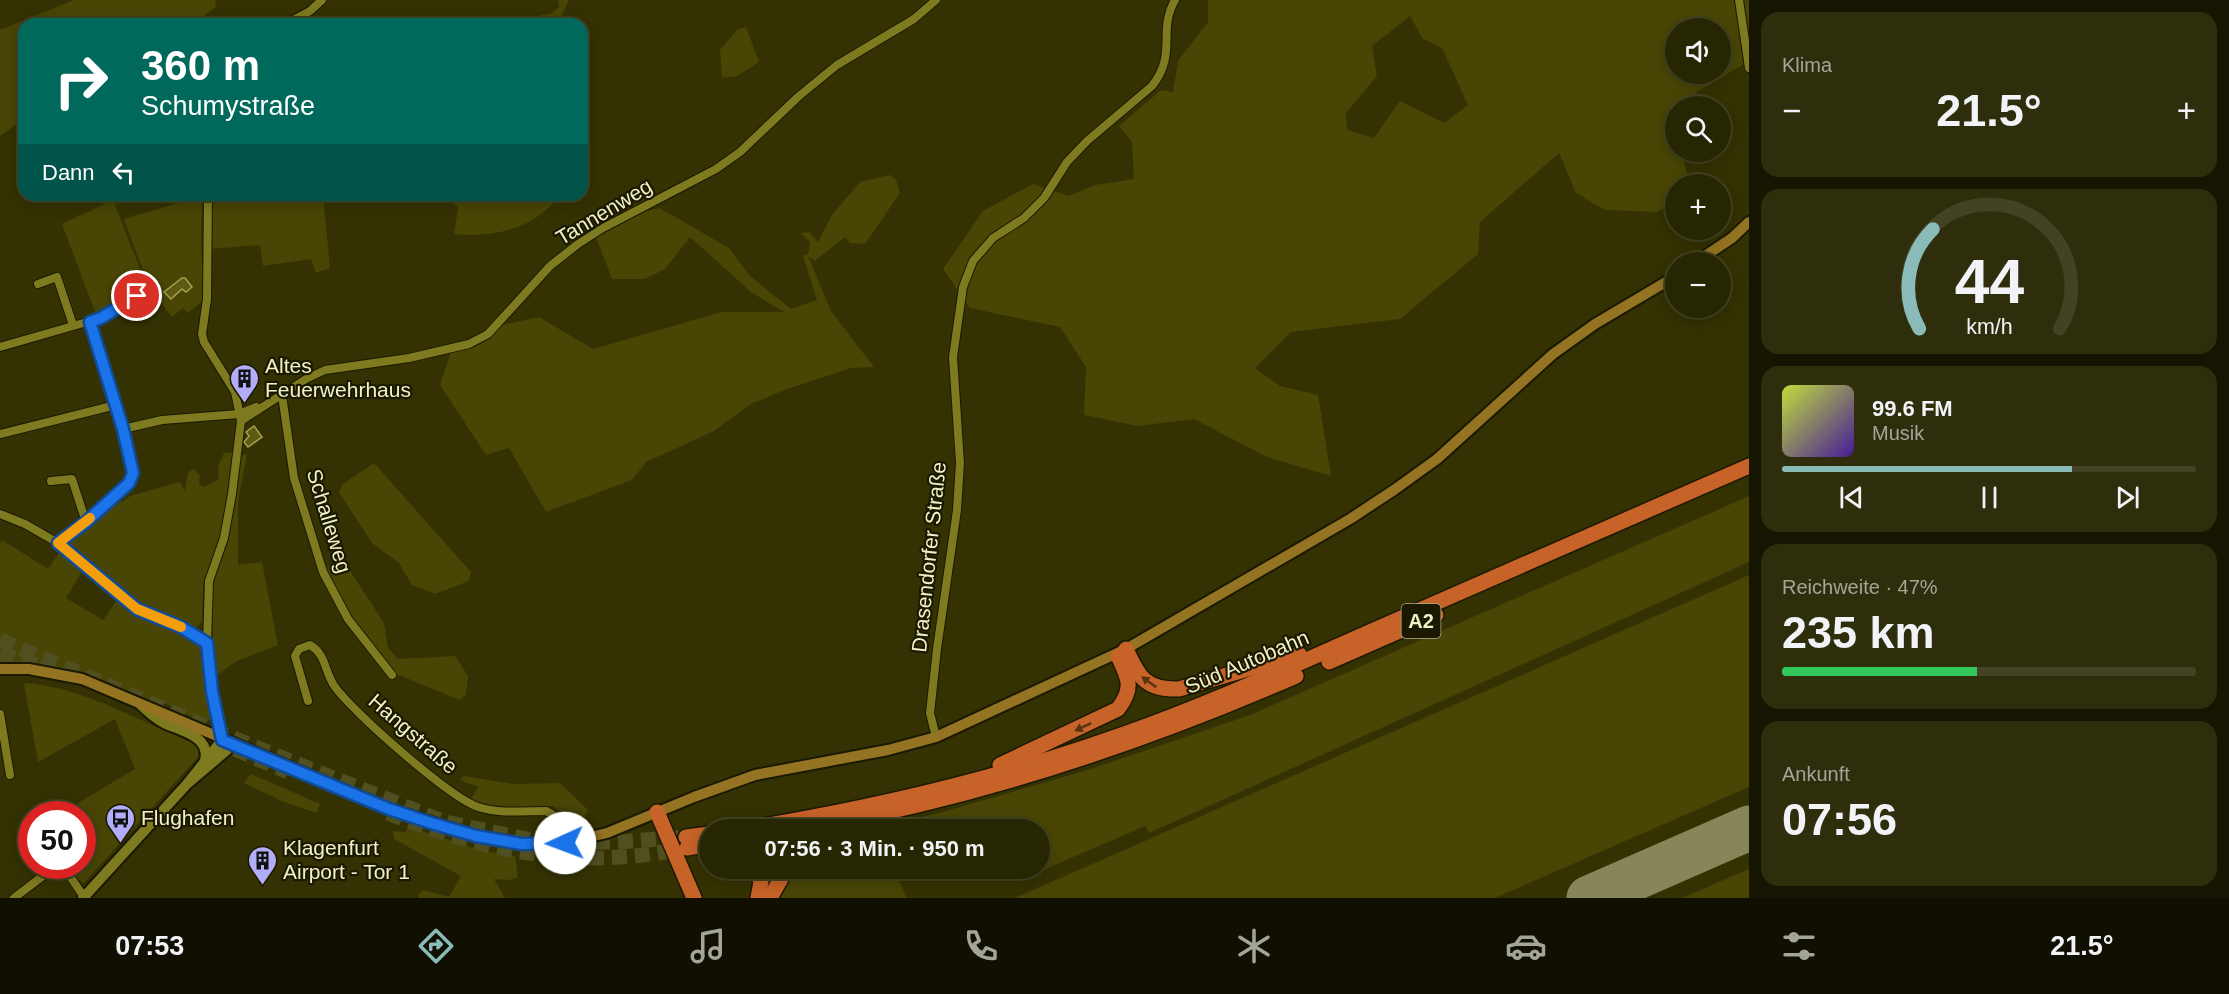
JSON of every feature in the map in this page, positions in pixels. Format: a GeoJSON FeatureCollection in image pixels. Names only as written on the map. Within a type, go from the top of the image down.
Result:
{"type":"FeatureCollection","features":[{"type":"Feature","properties":{"kind":"highway","name":"Süd Autobahn"},"geometry":{"type":"LineString","coordinates":[[805,819],[960,784],[1088,747],[1147,725],[1237,690],[1749,466]]}},
{"type":"Feature","properties":{"kind":"highway","name":"Süd Autobahn"},"geometry":{"type":"LineString","coordinates":[[858,819],[950,798],[1036,774],[1200,717],[1749,477]]}},
{"type":"Feature","properties":{"kind":"highway"},"geometry":{"type":"LineString","coordinates":[[1121,652],[1150,686],[1164,690],[1179,689],[1365,634]]}},
{"type":"Feature","properties":{"kind":"highway"},"geometry":{"type":"LineString","coordinates":[[960,784],[1118,710],[1128,696],[1129,684],[1121,652]]}},
{"type":"Feature","properties":{"kind":"highway"},"geometry":{"type":"LineString","coordinates":[[652,814],[684,898]]}},
{"type":"Feature","properties":{"kind":"highway"},"geometry":{"type":"LineString","coordinates":[[652,814],[694,898]]}},
{"type":"Feature","properties":{"kind":"highway"},"geometry":{"type":"LineString","coordinates":[[866,819],[873,816]]}},
{"type":"Feature","properties":{"kind":"highway"},"geometry":{"type":"LineString","coordinates":[[687,842],[699,838]]}},
{"type":"Feature","properties":{"kind":"highway"},"geometry":{"type":"LineString","coordinates":[[687,842],[699,843]]}},
{"type":"Feature","properties":{"kind":"highway"},"geometry":{"type":"LineString","coordinates":[[687,842],[699,846]]}},
{"type":"Feature","properties":{"kind":"highway"},"geometry":{"type":"LineString","coordinates":[[758,898],[759,879]]}},
{"type":"Feature","properties":{"kind":"highway"},"geometry":{"type":"LineString","coordinates":[[770,898],[781,879]]}},
{"type":"Feature","properties":{"kind":"main road"},"geometry":{"type":"LineString","coordinates":[[1711,252],[1732,238],[1749,222]]}},
{"type":"Feature","properties":{"kind":"main road"},"geometry":{"type":"LineString","coordinates":[[0,669],[29,669],[82,679],[389,809],[431,823],[476,836],[522,844],[565,843],[607,833],[755,775],[888,750],[936,737],[1121,652],[1350,519],[1395,490],[1444,452],[1553,354],[1595,324],[1665,283]]}},
{"type":"Feature","properties":{"kind":"street"},"geometry":{"type":"LineString","coordinates":[[297,18],[310,11],[322,0]]}},
{"type":"Feature","properties":{"kind":"street","name":"Tannenweg"},"geometry":{"type":"LineString","coordinates":[[123,429],[162,420],[240,418],[325,370],[408,358],[469,344],[488,334],[550,266],[578,244],[603,228],[716,169],[740,152],[806,90],[837,65],[914,18],[936,0]]}},
{"type":"Feature","properties":{"kind":"street","name":"Drasendorfer Straße"},"geometry":{"type":"LineString","coordinates":[[936,737],[930,713],[957,510],[960,463],[954,357],[963,287],[973,261],[993,238],[1024,218],[1044,198],[1066,162],[1152,86],[1160,76],[1168,53],[1166,21],[1175,0]]}},
{"type":"Feature","properties":{"kind":"street"},"geometry":{"type":"LineString","coordinates":[[1739,0],[1749,68]]}},
{"type":"Feature","properties":{"kind":"street"},"geometry":{"type":"LineString","coordinates":[[187,784],[227,750],[222,740],[212,691],[207,643],[209,581],[224,538],[232,494],[240,418],[235,392],[204,342],[202,334],[207,299],[208,201]]}},
{"type":"Feature","properties":{"kind":"street"},"geometry":{"type":"LineString","coordinates":[[38,284],[57,277],[73,324]]}},
{"type":"Feature","properties":{"kind":"street"},"geometry":{"type":"LineString","coordinates":[[0,347],[73,324],[101,318],[147,287]]}},
{"type":"Feature","properties":{"kind":"street"},"geometry":{"type":"LineString","coordinates":[[58,543],[86,522],[129,483],[133,473],[123,429],[90,322]]}},
{"type":"Feature","properties":{"kind":"street","name":"Schalleweg"},"geometry":{"type":"LineString","coordinates":[[282,395],[294,478],[323,572],[348,619],[392,675]]}},
{"type":"Feature","properties":{"kind":"street"},"geometry":{"type":"LineString","coordinates":[[0,434],[116,405]]}},
{"type":"Feature","properties":{"kind":"street"},"geometry":{"type":"LineString","coordinates":[[51,481],[72,478],[86,522]]}},
{"type":"Feature","properties":{"kind":"street"},"geometry":{"type":"LineString","coordinates":[[0,514],[25,524],[58,543],[137,609],[181,627],[207,643]]}},
{"type":"Feature","properties":{"kind":"street","name":"Hangstraße"},"geometry":{"type":"LineString","coordinates":[[308,700],[295,656],[299,649],[310,645],[320,651],[333,686],[377,730],[458,796],[478,807],[498,811],[546,811],[553,814],[562,824],[565,843]]}},
{"type":"Feature","properties":{"kind":"street"},"geometry":{"type":"LineString","coordinates":[[138,703],[162,722],[199,739],[206,748],[205,762]]}},
{"type":"Feature","properties":{"kind":"street"},"geometry":{"type":"LineString","coordinates":[[0,714],[10,775]]}},
{"type":"Feature","properties":{"kind":"street"},"geometry":{"type":"LineString","coordinates":[[71,879],[83,898],[187,784],[222,740]]}},
{"type":"Feature","properties":{"kind":"street"},"geometry":{"type":"LineString","coordinates":[[14,898],[39,879]]}},
{"type":"Feature","properties":{"kind":"shaded area"},"geometry":{"type":"Polygon","coordinates":[[[74,0],[215,0],[216,7],[201,18],[30,18],[74,0]]]}},
{"type":"Feature","properties":{"kind":"shaded area"},"geometry":{"type":"Polygon","coordinates":[[[558,0],[569,0],[561,18],[529,18],[552,13],[559,7],[558,0]]]}},
{"type":"Feature","properties":{"kind":"shaded area"},"geometry":{"type":"Polygon","coordinates":[[[1208,0],[1749,0],[1749,61],[1731,72],[1731,18],[1665,18],[1665,84],[1710,84],[1695,93],[1695,96],[1665,96],[1665,162],[1684,162],[1687,174],[1665,174],[1665,207],[1657,212],[1605,210],[1576,193],[1559,153],[1480,222],[1478,254],[1400,319],[1291,332],[1255,368],[1280,386],[1318,395],[1331,476],[1267,457],[1194,419],[1138,426],[1084,415],[1086,367],[1060,327],[970,308],[943,269],[983,211],[1033,184],[1069,196],[1095,185],[1134,179],[1132,142],[1119,126],[1161,90],[1173,92],[1178,61],[1208,22],[1208,0]],[[1410,16],[1372,46],[1377,76],[1346,113],[1347,130],[1374,138],[1400,101],[1444,123],[1468,105],[1442,48],[1423,39],[1410,16]]]}},
{"type":"Feature","properties":{"kind":"shaded area"},"geometry":{"type":"Polygon","coordinates":[[[18,23],[18,123],[0,136],[0,30],[18,23]]]}},
{"type":"Feature","properties":{"kind":"shaded area"},"geometry":{"type":"Polygon","coordinates":[[[746,27],[759,62],[737,76],[722,78],[720,50],[738,29],[746,27]]]}},
{"type":"Feature","properties":{"kind":"shaded area"},"geometry":{"type":"Polygon","coordinates":[[[890,175],[896,180],[900,193],[865,244],[850,243],[845,237],[815,261],[808,256],[831,311],[874,367],[851,368],[787,389],[751,404],[714,431],[646,462],[632,480],[546,512],[509,448],[486,455],[440,385],[451,352],[481,344],[503,325],[539,317],[593,349],[722,312],[784,312],[751,292],[690,237],[665,269],[645,279],[612,279],[596,237],[646,211],[660,208],[729,248],[750,276],[791,309],[817,300],[803,256],[808,254],[810,242],[800,233],[809,232],[818,242],[832,215],[860,182],[890,175]]]}},
{"type":"Feature","properties":{"kind":"shaded area"},"geometry":{"type":"Polygon","coordinates":[[[113,201],[144,279],[144,286],[97,317],[62,224],[113,201]]]}},
{"type":"Feature","properties":{"kind":"shaded area"},"geometry":{"type":"Polygon","coordinates":[[[185,201],[202,201],[201,246],[205,299],[188,313],[183,308],[172,317],[149,282],[124,219],[185,201]]]}},
{"type":"Feature","properties":{"kind":"shaded area"},"geometry":{"type":"Polygon","coordinates":[[[231,201],[324,201],[330,268],[316,273],[311,259],[263,266],[260,245],[210,249],[211,204],[231,201]]]}},
{"type":"Feature","properties":{"kind":"shaded area"},"geometry":{"type":"Polygon","coordinates":[[[452,201],[555,201],[539,216],[526,223],[513,229],[484,234],[454,234],[458,208],[452,201]]]}},
{"type":"Feature","properties":{"kind":"shaded area"},"geometry":{"type":"Polygon","coordinates":[[[224,453],[234,453],[220,538],[203,585],[202,622],[194,629],[134,602],[116,588],[116,583],[101,573],[95,563],[72,551],[69,542],[116,498],[122,502],[130,496],[180,482],[185,492],[188,472],[194,469],[200,476],[199,484],[204,487],[219,479],[218,466],[224,453]]]}},
{"type":"Feature","properties":{"kind":"shaded area"},"geometry":{"type":"Polygon","coordinates":[[[247,454],[238,501],[238,565],[262,562],[278,645],[237,661],[214,677],[211,587],[229,538],[240,455],[247,454]]]}},
{"type":"Feature","properties":{"kind":"shaded area"},"geometry":{"type":"Polygon","coordinates":[[[374,463],[471,572],[469,581],[435,594],[412,585],[399,563],[372,543],[339,492],[343,484],[374,463]]]}},
{"type":"Feature","properties":{"kind":"shaded area"},"geometry":{"type":"Polygon","coordinates":[[[1749,496],[1749,562],[1149,833],[1145,826],[1050,867],[1050,819],[913,819],[1091,769],[1250,715],[1749,496]]]}},
{"type":"Feature","properties":{"kind":"shaded area"},"geometry":{"type":"Polygon","coordinates":[[[2,540],[48,569],[61,550],[82,571],[66,598],[103,620],[117,600],[138,613],[172,626],[192,637],[200,645],[212,718],[205,724],[167,704],[156,703],[67,669],[38,664],[0,664],[0,544],[2,540]]]}},
{"type":"Feature","properties":{"kind":"shaded area"},"geometry":{"type":"Polygon","coordinates":[[[341,557],[384,623],[388,648],[398,659],[455,656],[468,676],[466,695],[460,700],[394,673],[352,618],[325,568],[341,557]]]}},
{"type":"Feature","properties":{"kind":"shaded area"},"geometry":{"type":"Polygon","coordinates":[[[1749,575],[1749,787],[1495,898],[1015,898],[1749,575]]]}},
{"type":"Feature","properties":{"kind":"shaded area"},"geometry":{"type":"Polygon","coordinates":[[[24,683],[69,691],[112,707],[197,744],[199,756],[96,870],[96,801],[82,801],[135,769],[115,719],[38,762],[24,683]]]}},
{"type":"Feature","properties":{"kind":"shaded area"},"geometry":{"type":"Polygon","coordinates":[[[251,774],[320,804],[317,813],[284,802],[244,783],[251,774]]]}},
{"type":"Feature","properties":{"kind":"shaded area"},"geometry":{"type":"Polygon","coordinates":[[[464,776],[513,784],[560,783],[588,810],[585,817],[587,824],[574,832],[569,830],[567,818],[553,806],[501,808],[481,804],[471,800],[478,787],[460,780],[464,776]]]}},
{"type":"Feature","properties":{"kind":"shaded area"},"geometry":{"type":"Polygon","coordinates":[[[409,827],[483,851],[515,856],[518,877],[510,880],[494,879],[505,898],[419,898],[418,894],[423,890],[449,897],[461,876],[394,839],[393,831],[405,832],[409,827]]]}},
{"type":"Feature","properties":{"kind":"shaded area"},"geometry":{"type":"Polygon","coordinates":[[[1749,869],[1749,898],[1682,898],[1749,869]]]}},
{"type":"Feature","properties":{"kind":"shaded area"},"geometry":{"type":"Polygon","coordinates":[[[785,879],[898,879],[907,898],[774,898],[785,879]]]}},
{"type":"Feature","properties":{"kind":"building"},"geometry":{"type":"Polygon","coordinates":[[[185,278],[192,287],[186,292],[182,289],[171,299],[164,292],[185,278]]]}},
{"type":"Feature","properties":{"kind":"building"},"geometry":{"type":"Polygon","coordinates":[[[254,426],[262,437],[248,447],[244,442],[249,436],[246,432],[254,426]]]}},
{"type":"Feature","properties":{"kind":"runway"},"geometry":{"type":"LineString","coordinates":[[1589,898],[1749,828]]}},
{"type":"Feature","properties":{"kind":"tunnel"},"geometry":{"type":"LineString","coordinates":[[0,640],[255,747],[445,822],[536,841]]}},
{"type":"Feature","properties":{"kind":"tunnel"},"geometry":{"type":"LineString","coordinates":[[0,653],[54,671]]}},
{"type":"Feature","properties":{"kind":"tunnel"},"geometry":{"type":"LineString","coordinates":[[214,740],[288,772]]}},
{"type":"Feature","properties":{"kind":"tunnel"},"geometry":{"type":"LineString","coordinates":[[388,813],[473,841],[561,857],[636,856],[684,849]]}},
{"type":"Feature","properties":{"kind":"tunnel"},"geometry":{"type":"LineString","coordinates":[[572,842],[618,842],[686,837]]}},
{"type":"Feature","properties":{"kind":"slow traffic"},"geometry":{"type":"LineString","coordinates":[[90,518],[58,543],[92,574],[137,609],[181,627]]}},
{"type":"Feature","properties":{"kind":"place","name":"Altes Feuerwehrhaus"},"geometry":{"type":"Point","coordinates":[244,404]}},
{"type":"Feature","properties":{"kind":"place","name":"Flughafen"},"geometry":{"type":"Point","coordinates":[120,844]}},
{"type":"Feature","properties":{"kind":"place","name":"Klagenfurt Airport - Tor 1"},"geometry":{"type":"Point","coordinates":[262,886]}},
{"type":"Feature","properties":{"kind":"route"},"geometry":{"type":"LineString","coordinates":[[137,296],[101,318],[90,322],[123,429],[134,468],[133,473],[129,483],[86,522],[58,543],[92,574],[137,609],[190,631],[207,643],[212,691],[222,740],[389,809],[431,823],[476,836],[522,844],[565,843]]}}]}
